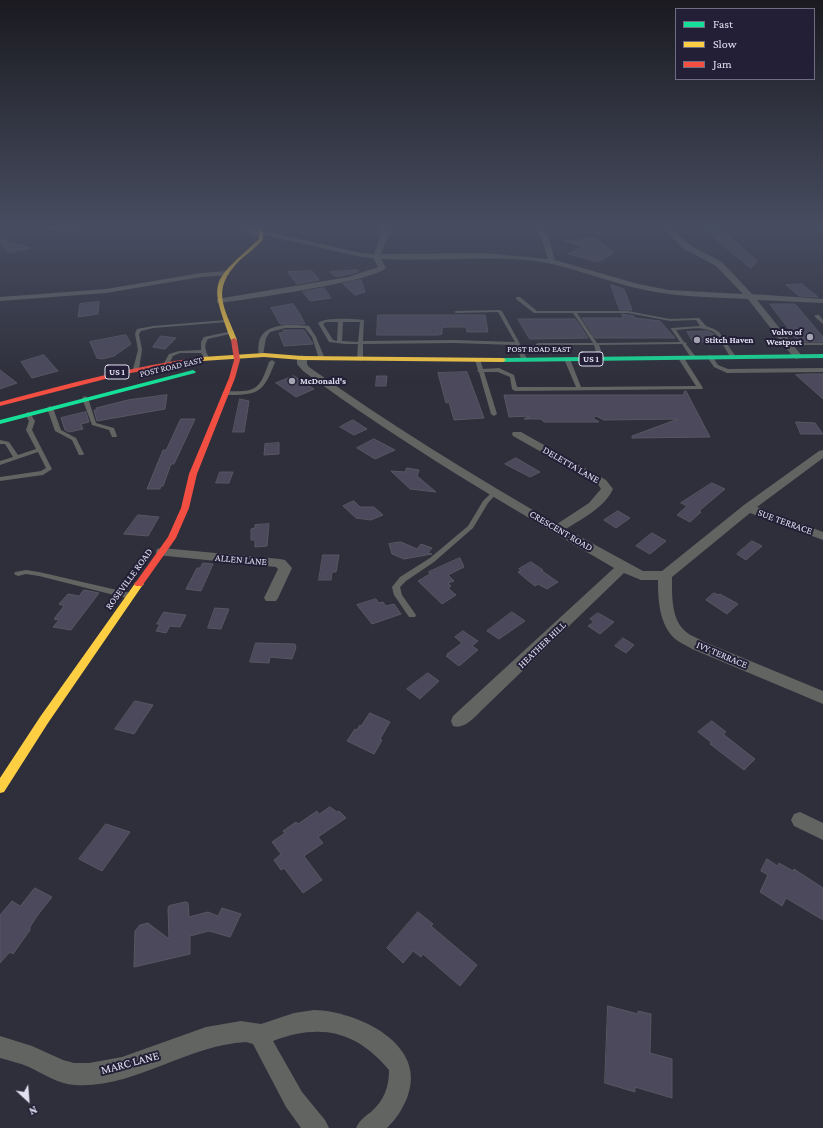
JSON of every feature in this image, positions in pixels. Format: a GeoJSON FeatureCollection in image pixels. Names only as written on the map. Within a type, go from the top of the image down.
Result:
{"type":"FeatureCollection","features":[{"type":"Feature","properties":{"kind":"main road"},"geometry":{"type":"LineString","coordinates":[[223,279],[219,293],[220,301],[226,321],[236,344],[237,360]]}},
{"type":"Feature","properties":{"kind":"main road","name":"POST ROAD EAST"},"geometry":{"type":"LineString","coordinates":[[0,404],[136,368],[167,364],[205,355],[237,360],[272,362],[302,358]]}},
{"type":"Feature","properties":{"kind":"main road","name":"POST ROAD EAST"},"geometry":{"type":"LineString","coordinates":[[216,368],[237,360],[262,355],[322,359],[478,360],[823,356]]}},
{"type":"Feature","properties":{"kind":"main road","name":"ROSEVILLE ROAD"},"geometry":{"type":"LineString","coordinates":[[0,788],[44,720],[162,552],[179,524],[193,474],[237,360]]}},
{"type":"Feature","properties":{"kind":"main road","name":"POST ROAD EAST"},"geometry":{"type":"LineString","coordinates":[[0,422],[85,398],[203,370]]}},
{"type":"Feature","properties":{"kind":"main road"},"geometry":{"type":"LineString","coordinates":[[124,371],[128,388]]}},
{"type":"Feature","properties":{"kind":"street"},"geometry":{"type":"LineString","coordinates":[[0,299],[106,291],[177,279]]}},
{"type":"Feature","properties":{"kind":"street"},"geometry":{"type":"LineString","coordinates":[[220,301],[349,279]]}},
{"type":"Feature","properties":{"kind":"street"},"geometry":{"type":"LineString","coordinates":[[614,279],[651,289],[679,293],[823,301]]}},
{"type":"Feature","properties":{"kind":"street"},"geometry":{"type":"LineString","coordinates":[[733,279],[749,296],[797,356]]}},
{"type":"Feature","properties":{"kind":"street","name":"CRESCENT ROAD"},"geometry":{"type":"LineString","coordinates":[[302,358],[302,364],[306,369],[355,406],[443,462],[623,567],[641,576],[664,575]]}},
{"type":"Feature","properties":{"kind":"street","name":"DELETTA LANE"},"geometry":{"type":"LineString","coordinates":[[518,434],[602,482],[607,489],[606,495],[599,501],[557,529]]}},
{"type":"Feature","properties":{"kind":"street"},"geometry":{"type":"LineString","coordinates":[[664,575],[748,508],[823,453]]}},
{"type":"Feature","properties":{"kind":"street","name":"SUE TERRACE"},"geometry":{"type":"LineString","coordinates":[[748,508],[823,536]]}},
{"type":"Feature","properties":{"kind":"street","name":"ALLEN LANE"},"geometry":{"type":"LineString","coordinates":[[162,552],[280,563],[285,568],[271,598]]}},
{"type":"Feature","properties":{"kind":"street","name":"HEATHER HILL"},"geometry":{"type":"LineString","coordinates":[[459,721],[481,702],[623,567]]}},
{"type":"Feature","properties":{"kind":"street","name":"IVY TERRACE"},"geometry":{"type":"LineString","coordinates":[[664,575],[666,601],[671,623],[679,634],[697,645],[823,698]]}},
{"type":"Feature","properties":{"kind":"street"},"geometry":{"type":"LineString","coordinates":[[800,820],[823,832]]}},
{"type":"Feature","properties":{"kind":"street"},"geometry":{"type":"LineString","coordinates":[[317,1128],[294,1102],[275,1064],[263,1045],[262,1035],[282,1026],[300,1022],[343,1022],[382,1046],[400,1066],[401,1082],[396,1102],[384,1116],[368,1128]]}},
{"type":"Feature","properties":{"kind":"street","name":"MARC LANE"},"geometry":{"type":"LineString","coordinates":[[0,1046],[32,1057],[52,1068],[74,1074],[108,1071],[157,1056],[202,1039],[246,1031],[262,1035]]}},
{"type":"Feature","properties":{"kind":"lane"},"geometry":{"type":"LineString","coordinates":[[518,298],[536,312],[628,312],[664,319],[697,319],[704,328]]}},
{"type":"Feature","properties":{"kind":"lane"},"geometry":{"type":"LineString","coordinates":[[456,312],[500,311],[518,344],[524,359]]}},
{"type":"Feature","properties":{"kind":"lane"},"geometry":{"type":"LineString","coordinates":[[574,312],[596,344],[601,359]]}},
{"type":"Feature","properties":{"kind":"lane"},"geometry":{"type":"LineString","coordinates":[[817,316],[823,323]]}},
{"type":"Feature","properties":{"kind":"lane"},"geometry":{"type":"LineString","coordinates":[[664,319],[685,343],[693,358]]}},
{"type":"Feature","properties":{"kind":"lane"},"geometry":{"type":"LineString","coordinates":[[262,355],[264,335],[268,331],[299,325],[320,323],[325,320],[341,320],[362,321],[360,359]]}},
{"type":"Feature","properties":{"kind":"lane"},"geometry":{"type":"LineString","coordinates":[[339,342],[341,320]]}},
{"type":"Feature","properties":{"kind":"lane"},"geometry":{"type":"LineString","coordinates":[[136,368],[140,350],[137,334],[139,330],[153,327],[226,321]]}},
{"type":"Feature","properties":{"kind":"lane"},"geometry":{"type":"LineString","coordinates":[[320,323],[330,340],[339,342],[481,342],[518,344]]}},
{"type":"Feature","properties":{"kind":"lane"},"geometry":{"type":"LineString","coordinates":[[299,325],[307,327],[314,337],[322,359]]}},
{"type":"Feature","properties":{"kind":"lane"},"geometry":{"type":"LineString","coordinates":[[673,329],[704,328],[716,333],[733,357]]}},
{"type":"Feature","properties":{"kind":"lane"},"geometry":{"type":"LineString","coordinates":[[205,355],[203,342],[206,338],[232,332]]}},
{"type":"Feature","properties":{"kind":"lane"},"geometry":{"type":"LineString","coordinates":[[538,344],[685,343]]}},
{"type":"Feature","properties":{"kind":"lane"},"geometry":{"type":"LineString","coordinates":[[788,344],[823,344]]}},
{"type":"Feature","properties":{"kind":"lane"},"geometry":{"type":"LineString","coordinates":[[710,357],[716,366],[727,371],[823,370]]}},
{"type":"Feature","properties":{"kind":"lane"},"geometry":{"type":"LineString","coordinates":[[480,371],[505,372],[512,376],[515,389],[700,388],[681,358]]}},
{"type":"Feature","properties":{"kind":"lane"},"geometry":{"type":"LineString","coordinates":[[567,359],[579,389]]}},
{"type":"Feature","properties":{"kind":"lane"},"geometry":{"type":"LineString","coordinates":[[478,360],[480,371],[494,414]]}},
{"type":"Feature","properties":{"kind":"lane"},"geometry":{"type":"LineString","coordinates":[[225,393],[254,392],[262,388],[272,362]]}},
{"type":"Feature","properties":{"kind":"lane"},"geometry":{"type":"LineString","coordinates":[[85,398],[94,424],[112,429],[114,436]]}},
{"type":"Feature","properties":{"kind":"lane"},"geometry":{"type":"LineString","coordinates":[[50,408],[58,431],[74,439],[81,454]]}},
{"type":"Feature","properties":{"kind":"lane"},"geometry":{"type":"LineString","coordinates":[[0,479],[43,473],[49,468],[29,430],[32,421],[28,414]]}},
{"type":"Feature","properties":{"kind":"lane"},"geometry":{"type":"LineString","coordinates":[[0,442],[6,443],[17,458]]}},
{"type":"Feature","properties":{"kind":"lane"},"geometry":{"type":"LineString","coordinates":[[0,463],[39,450]]}},
{"type":"Feature","properties":{"kind":"lane"},"geometry":{"type":"LineString","coordinates":[[412,615],[396,591],[396,587],[403,579],[432,560],[471,527],[485,502],[495,492]]}},
{"type":"Feature","properties":{"kind":"lane"},"geometry":{"type":"LineString","coordinates":[[18,574],[26,572],[39,574],[130,596]]}},
{"type":"Feature","properties":{"kind":"building"},"geometry":{"type":"Polygon","coordinates":[[[293,279],[318,279],[319,280],[297,284],[293,279]]]}},
{"type":"Feature","properties":{"kind":"building"},"geometry":{"type":"Polygon","coordinates":[[[361,280],[365,292],[355,295],[343,284],[361,280]]]}},
{"type":"Feature","properties":{"kind":"building"},"geometry":{"type":"Polygon","coordinates":[[[802,284],[818,297],[799,296],[786,285],[802,284]]]}},
{"type":"Feature","properties":{"kind":"building"},"geometry":{"type":"Polygon","coordinates":[[[611,285],[624,289],[632,310],[620,310],[611,285]]]}},
{"type":"Feature","properties":{"kind":"building"},"geometry":{"type":"Polygon","coordinates":[[[324,288],[331,298],[310,301],[303,292],[324,288]]]}},
{"type":"Feature","properties":{"kind":"building"},"geometry":{"type":"Polygon","coordinates":[[[99,302],[98,314],[78,317],[80,304],[99,302]]]}},
{"type":"Feature","properties":{"kind":"building"},"geometry":{"type":"Polygon","coordinates":[[[293,304],[305,324],[280,324],[271,308],[293,304]]]}},
{"type":"Feature","properties":{"kind":"building"},"geometry":{"type":"Polygon","coordinates":[[[770,304],[795,304],[823,337],[823,342],[799,342],[770,304]]]}},
{"type":"Feature","properties":{"kind":"building"},"geometry":{"type":"Polygon","coordinates":[[[622,314],[634,316],[635,318],[660,321],[675,338],[595,338],[582,318],[623,318],[622,314]]]}},
{"type":"Feature","properties":{"kind":"building"},"geometry":{"type":"Polygon","coordinates":[[[378,315],[485,315],[488,332],[467,332],[466,327],[445,327],[442,328],[442,334],[438,335],[377,335],[378,315]]]}},
{"type":"Feature","properties":{"kind":"building"},"geometry":{"type":"Polygon","coordinates":[[[518,319],[575,319],[588,338],[530,339],[518,319]]]}},
{"type":"Feature","properties":{"kind":"building"},"geometry":{"type":"Polygon","coordinates":[[[283,330],[304,330],[313,344],[284,346],[279,333],[285,332],[283,330]]]}},
{"type":"Feature","properties":{"kind":"building"},"geometry":{"type":"Polygon","coordinates":[[[708,331],[715,335],[720,342],[693,342],[687,332],[708,331]]]}},
{"type":"Feature","properties":{"kind":"building"},"geometry":{"type":"Polygon","coordinates":[[[126,335],[131,344],[114,356],[102,359],[97,358],[90,342],[126,335]]]}},
{"type":"Feature","properties":{"kind":"building"},"geometry":{"type":"Polygon","coordinates":[[[161,336],[176,338],[165,349],[153,347],[161,336]]]}},
{"type":"Feature","properties":{"kind":"building"},"geometry":{"type":"Polygon","coordinates":[[[44,355],[58,371],[32,378],[21,362],[44,355]]]}},
{"type":"Feature","properties":{"kind":"building"},"geometry":{"type":"Polygon","coordinates":[[[0,370],[17,383],[0,389],[0,370]]]}},
{"type":"Feature","properties":{"kind":"building"},"geometry":{"type":"Polygon","coordinates":[[[467,372],[484,418],[454,420],[449,402],[446,403],[438,373],[467,372]]]}},
{"type":"Feature","properties":{"kind":"building"},"geometry":{"type":"Polygon","coordinates":[[[823,374],[823,399],[796,375],[823,374]]]}},
{"type":"Feature","properties":{"kind":"building"},"geometry":{"type":"Polygon","coordinates":[[[294,376],[314,389],[296,397],[276,383],[294,376]]]}},
{"type":"Feature","properties":{"kind":"building"},"geometry":{"type":"Polygon","coordinates":[[[377,376],[387,376],[386,386],[376,386],[377,376]]]}},
{"type":"Feature","properties":{"kind":"building"},"geometry":{"type":"Polygon","coordinates":[[[686,391],[710,437],[632,438],[632,436],[678,419],[604,420],[596,416],[593,418],[599,422],[544,422],[541,419],[524,419],[530,416],[509,417],[504,395],[684,395],[684,392],[686,391]]]}},
{"type":"Feature","properties":{"kind":"building"},"geometry":{"type":"Polygon","coordinates":[[[167,395],[165,409],[97,421],[94,410],[97,410],[96,408],[128,400],[167,395]]]}},
{"type":"Feature","properties":{"kind":"building"},"geometry":{"type":"Polygon","coordinates":[[[240,399],[249,401],[244,432],[233,432],[240,399]]]}},
{"type":"Feature","properties":{"kind":"building"},"geometry":{"type":"Polygon","coordinates":[[[86,412],[89,422],[81,424],[83,429],[69,432],[65,430],[61,418],[86,412]]]}},
{"type":"Feature","properties":{"kind":"building"},"geometry":{"type":"Polygon","coordinates":[[[181,419],[195,419],[174,464],[171,464],[163,486],[161,486],[160,489],[147,489],[163,450],[166,450],[181,419]]]}},
{"type":"Feature","properties":{"kind":"building"},"geometry":{"type":"Polygon","coordinates":[[[353,420],[367,429],[354,435],[340,427],[353,420]]]}},
{"type":"Feature","properties":{"kind":"building"},"geometry":{"type":"Polygon","coordinates":[[[796,422],[815,423],[823,434],[801,434],[796,422]]]}},
{"type":"Feature","properties":{"kind":"building"},"geometry":{"type":"Polygon","coordinates":[[[374,439],[395,450],[375,459],[357,448],[374,439]]]}},
{"type":"Feature","properties":{"kind":"building"},"geometry":{"type":"Polygon","coordinates":[[[279,443],[279,454],[264,455],[265,444],[279,443]]]}},
{"type":"Feature","properties":{"kind":"building"},"geometry":{"type":"Polygon","coordinates":[[[516,458],[540,472],[530,477],[505,464],[516,458]]]}},
{"type":"Feature","properties":{"kind":"building"},"geometry":{"type":"Polygon","coordinates":[[[407,468],[419,470],[417,476],[436,492],[410,489],[391,471],[405,472],[407,468]]]}},
{"type":"Feature","properties":{"kind":"building"},"geometry":{"type":"Polygon","coordinates":[[[220,472],[233,472],[229,483],[216,483],[220,472]]]}},
{"type":"Feature","properties":{"kind":"building"},"geometry":{"type":"Polygon","coordinates":[[[712,483],[725,489],[699,511],[701,512],[690,522],[677,515],[687,506],[681,503],[712,483]]]}},
{"type":"Feature","properties":{"kind":"building"},"geometry":{"type":"Polygon","coordinates":[[[354,501],[360,507],[374,507],[383,515],[371,520],[356,518],[343,506],[354,501]]]}},
{"type":"Feature","properties":{"kind":"building"},"geometry":{"type":"Polygon","coordinates":[[[618,511],[630,518],[616,528],[604,520],[618,511]]]}},
{"type":"Feature","properties":{"kind":"building"},"geometry":{"type":"Polygon","coordinates":[[[138,515],[159,517],[148,536],[124,534],[138,515]]]}},
{"type":"Feature","properties":{"kind":"building"},"geometry":{"type":"Polygon","coordinates":[[[269,524],[267,546],[255,547],[255,540],[251,540],[251,529],[255,528],[255,525],[269,524]]]}},
{"type":"Feature","properties":{"kind":"building"},"geometry":{"type":"Polygon","coordinates":[[[652,533],[666,541],[650,554],[636,546],[652,533]]]}},
{"type":"Feature","properties":{"kind":"building"},"geometry":{"type":"Polygon","coordinates":[[[752,541],[762,546],[746,560],[737,554],[752,541]]]}},
{"type":"Feature","properties":{"kind":"building"},"geometry":{"type":"Polygon","coordinates":[[[401,542],[417,549],[421,544],[432,548],[428,553],[432,554],[404,559],[392,554],[389,544],[401,542]]]}},
{"type":"Feature","properties":{"kind":"building"},"geometry":{"type":"Polygon","coordinates":[[[323,555],[339,555],[336,572],[332,572],[331,580],[319,580],[323,555]]]}},
{"type":"Feature","properties":{"kind":"building"},"geometry":{"type":"Polygon","coordinates":[[[460,558],[464,567],[448,575],[454,581],[448,583],[451,586],[448,588],[456,595],[442,604],[418,581],[430,574],[429,572],[460,558]]]}},
{"type":"Feature","properties":{"kind":"building"},"geometry":{"type":"Polygon","coordinates":[[[531,562],[558,582],[547,589],[538,584],[535,586],[518,572],[521,571],[519,569],[531,562]]]}},
{"type":"Feature","properties":{"kind":"building"},"geometry":{"type":"Polygon","coordinates":[[[203,563],[213,564],[201,591],[186,589],[197,568],[200,568],[203,563]]]}},
{"type":"Feature","properties":{"kind":"building"},"geometry":{"type":"Polygon","coordinates":[[[84,590],[99,593],[71,630],[53,627],[59,620],[54,619],[64,606],[59,604],[68,594],[79,596],[84,590]]]}},
{"type":"Feature","properties":{"kind":"building"},"geometry":{"type":"Polygon","coordinates":[[[714,593],[720,594],[738,604],[727,614],[706,600],[714,593]]]}},
{"type":"Feature","properties":{"kind":"building"},"geometry":{"type":"Polygon","coordinates":[[[376,599],[379,603],[383,602],[386,606],[394,604],[401,614],[372,624],[357,605],[376,599]]]}},
{"type":"Feature","properties":{"kind":"building"},"geometry":{"type":"Polygon","coordinates":[[[215,608],[229,609],[221,629],[208,628],[215,608]]]}},
{"type":"Feature","properties":{"kind":"building"},"geometry":{"type":"Polygon","coordinates":[[[164,612],[186,615],[180,627],[170,626],[166,633],[156,631],[160,624],[157,624],[164,612]]]}},
{"type":"Feature","properties":{"kind":"building"},"geometry":{"type":"Polygon","coordinates":[[[512,612],[525,621],[499,639],[487,631],[512,612]]]}},
{"type":"Feature","properties":{"kind":"building"},"geometry":{"type":"Polygon","coordinates":[[[598,613],[614,622],[600,634],[588,626],[594,622],[590,619],[598,613]]]}},
{"type":"Feature","properties":{"kind":"building"},"geometry":{"type":"Polygon","coordinates":[[[463,631],[478,641],[472,646],[478,650],[459,666],[446,656],[462,643],[455,637],[463,631]]]}},
{"type":"Feature","properties":{"kind":"building"},"geometry":{"type":"Polygon","coordinates":[[[623,638],[634,645],[626,653],[615,646],[623,638]]]}},
{"type":"Feature","properties":{"kind":"building"},"geometry":{"type":"Polygon","coordinates":[[[256,643],[295,644],[296,648],[292,659],[270,657],[269,663],[250,662],[256,643]]]}},
{"type":"Feature","properties":{"kind":"building"},"geometry":{"type":"Polygon","coordinates":[[[428,673],[439,681],[420,699],[407,689],[428,673]]]}},
{"type":"Feature","properties":{"kind":"building"},"geometry":{"type":"Polygon","coordinates":[[[135,701],[153,705],[134,734],[115,729],[135,701]]]}},
{"type":"Feature","properties":{"kind":"building"},"geometry":{"type":"Polygon","coordinates":[[[370,713],[390,722],[380,739],[382,740],[374,754],[347,741],[355,729],[357,730],[360,725],[361,726],[370,713]]]}},
{"type":"Feature","properties":{"kind":"building"},"geometry":{"type":"Polygon","coordinates":[[[712,721],[726,732],[723,734],[755,759],[744,770],[710,744],[711,742],[698,732],[712,721]]]}},
{"type":"Feature","properties":{"kind":"building"},"geometry":{"type":"Polygon","coordinates":[[[330,807],[337,812],[339,811],[346,818],[318,837],[323,843],[304,856],[322,880],[303,893],[284,868],[281,870],[274,860],[281,854],[272,842],[285,833],[283,831],[296,822],[298,824],[317,811],[319,814],[330,807]]]}},
{"type":"Feature","properties":{"kind":"building"},"geometry":{"type":"Polygon","coordinates":[[[106,824],[130,832],[102,871],[79,859],[106,824]]]}},
{"type":"Feature","properties":{"kind":"building"},"geometry":{"type":"Polygon","coordinates":[[[767,859],[778,866],[779,863],[793,871],[794,869],[823,888],[823,920],[786,898],[782,906],[760,892],[768,875],[761,871],[767,859]]]}},
{"type":"Feature","properties":{"kind":"building"},"geometry":{"type":"Polygon","coordinates":[[[35,888],[52,897],[37,916],[30,927],[30,930],[13,954],[10,952],[0,963],[0,915],[12,901],[20,906],[35,888]]]}},
{"type":"Feature","properties":{"kind":"building"},"geometry":{"type":"Polygon","coordinates":[[[186,902],[188,903],[189,917],[208,912],[218,916],[222,908],[241,914],[230,937],[209,931],[190,936],[190,954],[134,967],[135,931],[140,925],[148,923],[169,939],[168,908],[169,906],[186,902]]]}},
{"type":"Feature","properties":{"kind":"building"},"geometry":{"type":"Polygon","coordinates":[[[418,912],[433,924],[431,926],[477,965],[460,986],[423,954],[421,957],[413,951],[403,963],[387,948],[418,912]]]}},
{"type":"Feature","properties":{"kind":"building"},"geometry":{"type":"Polygon","coordinates":[[[608,1006],[638,1014],[638,1011],[651,1014],[650,1053],[672,1059],[672,1098],[635,1087],[635,1092],[605,1083],[608,1006]]]}},
{"type":"Feature","properties":{"kind":"traffic: fast"},"geometry":{"type":"LineString","coordinates":[[503,360],[823,356]]}},
{"type":"Feature","properties":{"kind":"traffic: fast"},"geometry":{"type":"LineString","coordinates":[[0,422],[193,372]]}},
{"type":"Feature","properties":{"kind":"traffic: slow"},"geometry":{"type":"LineString","coordinates":[[222,279],[219,287],[219,294],[234,340]]}},
{"type":"Feature","properties":{"kind":"traffic: slow"},"geometry":{"type":"LineString","coordinates":[[202,359],[264,355],[302,358],[503,360]]}},
{"type":"Feature","properties":{"kind":"traffic: slow"},"geometry":{"type":"LineString","coordinates":[[0,788],[44,720],[139,584]]}},
{"type":"Feature","properties":{"kind":"traffic: jam"},"geometry":{"type":"LineString","coordinates":[[139,584],[172,538],[185,508],[193,474],[232,378],[237,360],[234,340]]}},
{"type":"Feature","properties":{"kind":"traffic: jam"},"geometry":{"type":"LineString","coordinates":[[0,404],[151,366],[202,359]]}},
{"type":"Feature","properties":{"kind":"place","name":"Volvo of Westport"},"geometry":{"type":"Point","coordinates":[810,337]}},
{"type":"Feature","properties":{"kind":"place","name":"Stitch Haven"},"geometry":{"type":"Point","coordinates":[697,340]}},
{"type":"Feature","properties":{"kind":"place","name":"McDonald's"},"geometry":{"type":"Point","coordinates":[292,381]}}]}
